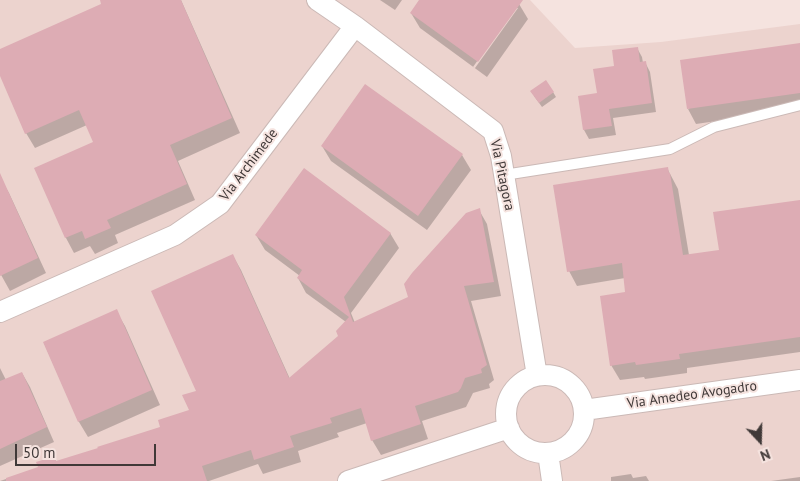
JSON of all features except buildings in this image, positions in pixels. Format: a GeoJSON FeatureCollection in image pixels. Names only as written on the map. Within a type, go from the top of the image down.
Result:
{"type":"FeatureCollection","features":[{"type":"Feature","properties":{"kind":"street","name":"Via Pitagora"},"geometry":{"type":"LineString","coordinates":[[317,0],[355,26],[493,131],[501,156],[536,376]]}},
{"type":"Feature","properties":{"kind":"street","name":"Via Archimede"},"geometry":{"type":"LineString","coordinates":[[0,312],[175,235],[220,204],[355,26]]}},
{"type":"Feature","properties":{"kind":"street"},"geometry":{"type":"LineString","coordinates":[[550,375],[562,379],[573,386],[580,397],[584,410],[579,434],[571,443],[560,450],[548,453],[536,452],[524,447],[515,439],[509,428],[506,415],[508,402],[514,390],[524,381],[536,376],[550,375]]}},
{"type":"Feature","properties":{"kind":"street","name":"Via Amedeo Avogadro"},"geometry":{"type":"LineString","coordinates":[[584,410],[800,380]]}},
{"type":"Feature","properties":{"kind":"street"},"geometry":{"type":"LineString","coordinates":[[348,481],[509,428]]}},
{"type":"Feature","properties":{"kind":"street"},"geometry":{"type":"LineString","coordinates":[[548,453],[552,481]]}},
{"type":"Feature","properties":{"kind":"lane"},"geometry":{"type":"LineString","coordinates":[[504,175],[670,149],[714,127],[800,105]]}},
{"type":"Feature","properties":{"kind":"shaded area"},"geometry":{"type":"Polygon","coordinates":[[[0,0],[530,0],[575,48],[661,42],[800,24],[800,481],[0,481],[0,0]]]}}]}
